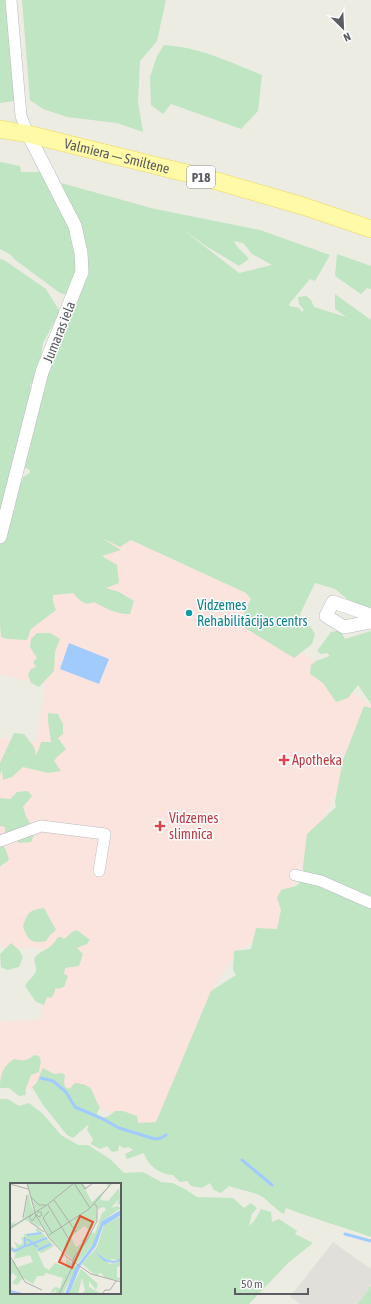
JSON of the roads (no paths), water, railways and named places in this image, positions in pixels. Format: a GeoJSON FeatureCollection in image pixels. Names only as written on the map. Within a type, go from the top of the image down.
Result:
{"type":"FeatureCollection","features":[{"type":"Feature","properties":{"kind":"main road","name":"Valmiera — Smiltene"},"geometry":{"type":"LineString","coordinates":[[0,129],[28,134],[206,178],[302,206],[371,229]]}},
{"type":"Feature","properties":{"kind":"street"},"geometry":{"type":"LineString","coordinates":[[11,0],[21,116],[28,134]]}},
{"type":"Feature","properties":{"kind":"street","name":"Jumaras iela"},"geometry":{"type":"LineString","coordinates":[[0,537],[42,372],[82,272],[81,253],[75,226],[28,134]]}},
{"type":"Feature","properties":{"kind":"street"},"geometry":{"type":"LineString","coordinates":[[371,615],[333,602],[326,616],[344,627],[371,622]]}},
{"type":"Feature","properties":{"kind":"street"},"geometry":{"type":"LineString","coordinates":[[0,841],[41,826],[105,834],[99,871]]}},
{"type":"Feature","properties":{"kind":"street"},"geometry":{"type":"LineString","coordinates":[[295,875],[321,881],[371,903]]}},
{"type":"Feature","properties":{"kind":"water"},"geometry":{"type":"Polygon","coordinates":[[[69,643],[109,659],[99,684],[60,669],[69,643]]]}},
{"type":"Feature","properties":{"kind":"waterway"},"geometry":{"type":"LineString","coordinates":[[41,1078],[53,1081],[66,1092],[75,1107],[103,1119],[119,1128],[155,1139],[166,1135]]}},
{"type":"Feature","properties":{"kind":"waterway"},"geometry":{"type":"LineString","coordinates":[[242,1160],[272,1185]]}},
{"type":"Feature","properties":{"kind":"waterway"},"geometry":{"type":"LineString","coordinates":[[345,1234],[371,1241]]}},
{"type":"Feature","properties":{"kind":"place","name":"Vidzemes Rehabilitācijas centrs"},"geometry":{"type":"Point","coordinates":[189,613]}},
{"type":"Feature","properties":{"kind":"place","name":"Apotheka"},"geometry":{"type":"Point","coordinates":[284,760]}},
{"type":"Feature","properties":{"kind":"place","name":"Vidzemes slimnīca"},"geometry":{"type":"Point","coordinates":[160,826]}}]}
